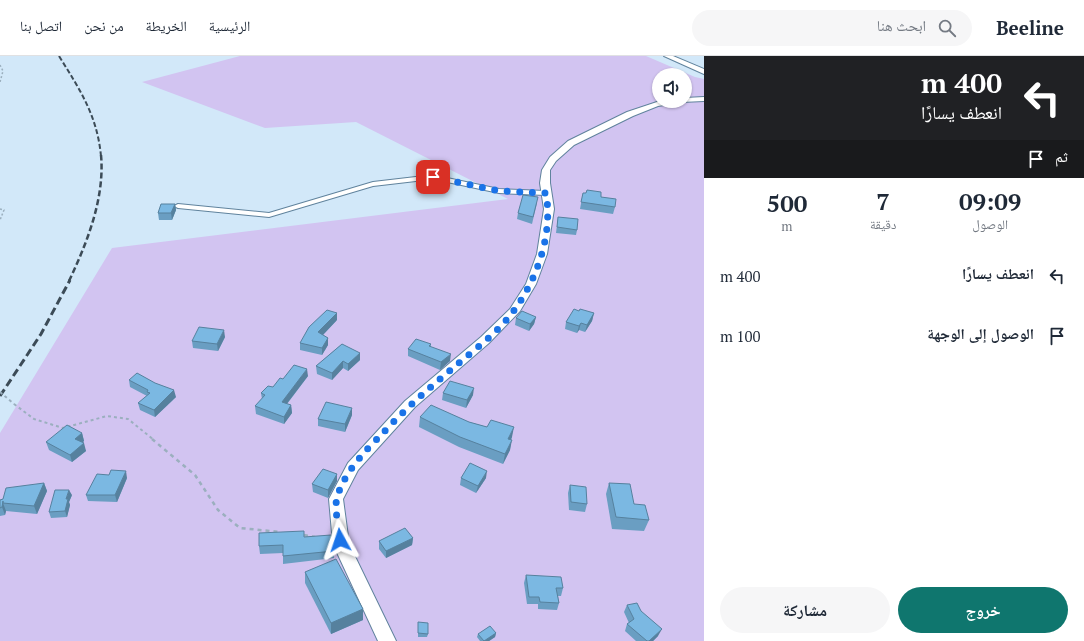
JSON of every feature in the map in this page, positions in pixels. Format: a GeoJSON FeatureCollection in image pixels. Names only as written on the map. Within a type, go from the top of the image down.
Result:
{"type":"FeatureCollection","features":[{"type":"Feature","properties":{"kind":"street"},"geometry":{"type":"LineString","coordinates":[[667,56],[703,71]]}},
{"type":"Feature","properties":{"kind":"street"},"geometry":{"type":"LineString","coordinates":[[692,100],[704,99]]}},
{"type":"Feature","properties":{"kind":"street"},"geometry":{"type":"LineString","coordinates":[[387,641],[341,544],[336,499],[353,467],[372,444],[410,404],[486,340],[514,311],[531,284],[542,254],[549,209],[545,182],[546,170],[553,159],[571,143],[630,114],[652,106]]}},
{"type":"Feature","properties":{"kind":"street"},"geometry":{"type":"LineString","coordinates":[[178,206],[269,216],[373,184],[433,177],[499,191],[546,193]]}},
{"type":"Feature","properties":{"kind":"path"},"geometry":{"type":"LineString","coordinates":[[0,65],[3,71],[0,82]]}},
{"type":"Feature","properties":{"kind":"path"},"geometry":{"type":"LineString","coordinates":[[0,209],[4,210],[0,220]]}},
{"type":"Feature","properties":{"kind":"path"},"geometry":{"type":"LineString","coordinates":[[0,392],[34,419],[63,428],[107,416],[128,419],[194,475],[218,510],[240,528],[286,533]]}},
{"type":"Feature","properties":{"kind":"path"},"geometry":{"type":"LineString","coordinates":[[302,535],[317,537]]}},
{"type":"Feature","properties":{"kind":"shaded area"},"geometry":{"type":"Polygon","coordinates":[[[240,56],[646,56],[674,68],[652,68],[652,108],[692,108],[692,76],[704,79],[704,641],[0,641],[0,433],[112,248],[508,199],[356,122],[265,128],[142,82],[240,56]]]}},
{"type":"Feature","properties":{"kind":"building"},"geometry":{"type":"Polygon","coordinates":[[[587,190],[601,192],[601,197],[616,199],[615,207],[581,202],[583,193],[586,193],[587,190]]]}},
{"type":"Feature","properties":{"kind":"building"},"geometry":{"type":"Polygon","coordinates":[[[523,195],[538,197],[533,217],[518,213],[523,195]]]}},
{"type":"Feature","properties":{"kind":"building"},"geometry":{"type":"Polygon","coordinates":[[[161,204],[175,204],[171,213],[158,213],[161,204]]]}},
{"type":"Feature","properties":{"kind":"building"},"geometry":{"type":"Polygon","coordinates":[[[558,217],[578,219],[577,230],[557,227],[558,217]]]}},
{"type":"Feature","properties":{"kind":"building"},"geometry":{"type":"Polygon","coordinates":[[[574,309],[594,313],[587,325],[581,323],[579,326],[566,322],[574,309]]]}},
{"type":"Feature","properties":{"kind":"building"},"geometry":{"type":"Polygon","coordinates":[[[327,310],[337,313],[318,332],[328,338],[322,348],[300,343],[309,327],[327,310]]]}},
{"type":"Feature","properties":{"kind":"building"},"geometry":{"type":"Polygon","coordinates":[[[522,311],[536,317],[530,324],[516,318],[522,311]]]}},
{"type":"Feature","properties":{"kind":"building"},"geometry":{"type":"Polygon","coordinates":[[[199,327],[224,330],[217,344],[192,341],[199,327]]]}},
{"type":"Feature","properties":{"kind":"building"},"geometry":{"type":"Polygon","coordinates":[[[416,339],[431,344],[429,346],[451,354],[441,362],[408,349],[416,339]]]}},
{"type":"Feature","properties":{"kind":"building"},"geometry":{"type":"Polygon","coordinates":[[[342,344],[360,353],[348,364],[343,361],[332,373],[316,366],[342,344]]]}},
{"type":"Feature","properties":{"kind":"building"},"geometry":{"type":"Polygon","coordinates":[[[294,365],[307,369],[282,402],[291,405],[284,417],[255,406],[265,395],[261,393],[268,386],[273,387],[280,378],[283,379],[294,365]]]}},
{"type":"Feature","properties":{"kind":"building"},"geometry":{"type":"Polygon","coordinates":[[[137,373],[155,383],[174,390],[154,410],[138,403],[150,393],[147,392],[148,390],[129,380],[137,373]]]}},
{"type":"Feature","properties":{"kind":"building"},"geometry":{"type":"Polygon","coordinates":[[[450,381],[474,388],[467,400],[443,393],[450,381]]]}},
{"type":"Feature","properties":{"kind":"building"},"geometry":{"type":"Polygon","coordinates":[[[326,402],[352,408],[345,424],[318,419],[326,402]]]}},
{"type":"Feature","properties":{"kind":"building"},"geometry":{"type":"Polygon","coordinates":[[[431,405],[469,422],[487,427],[491,420],[514,427],[508,439],[512,440],[505,454],[460,437],[420,417],[431,405]]]}},
{"type":"Feature","properties":{"kind":"building"},"geometry":{"type":"Polygon","coordinates":[[[67,425],[82,433],[75,439],[84,443],[70,455],[46,442],[67,425]]]}},
{"type":"Feature","properties":{"kind":"building"},"geometry":{"type":"Polygon","coordinates":[[[470,463],[487,471],[478,486],[461,478],[470,463]]]}},
{"type":"Feature","properties":{"kind":"building"},"geometry":{"type":"Polygon","coordinates":[[[323,469],[337,474],[328,490],[312,484],[323,469]]]}},
{"type":"Feature","properties":{"kind":"building"},"geometry":{"type":"Polygon","coordinates":[[[111,470],[126,471],[115,495],[86,495],[97,474],[109,475],[111,470]]]}},
{"type":"Feature","properties":{"kind":"building"},"geometry":{"type":"Polygon","coordinates":[[[44,483],[34,506],[3,503],[3,501],[2,507],[0,508],[0,500],[3,499],[6,488],[44,483]]]}},
{"type":"Feature","properties":{"kind":"building"},"geometry":{"type":"Polygon","coordinates":[[[609,483],[630,484],[634,504],[645,505],[649,520],[616,517],[609,483]]]}},
{"type":"Feature","properties":{"kind":"building"},"geometry":{"type":"Polygon","coordinates":[[[570,485],[586,487],[587,504],[571,502],[570,485]]]}},
{"type":"Feature","properties":{"kind":"building"},"geometry":{"type":"Polygon","coordinates":[[[55,490],[69,490],[66,499],[68,499],[65,511],[49,512],[55,490]]]}},
{"type":"Feature","properties":{"kind":"building"},"geometry":{"type":"Polygon","coordinates":[[[405,528],[413,538],[386,551],[379,541],[405,528]]]}},
{"type":"Feature","properties":{"kind":"building"},"geometry":{"type":"Polygon","coordinates":[[[304,531],[304,537],[331,535],[334,551],[283,556],[283,545],[259,546],[259,533],[304,531]]]}},
{"type":"Feature","properties":{"kind":"building"},"geometry":{"type":"Polygon","coordinates":[[[336,559],[363,609],[331,623],[305,572],[336,559]]]}},
{"type":"Feature","properties":{"kind":"building"},"geometry":{"type":"Polygon","coordinates":[[[526,575],[561,577],[563,588],[556,588],[559,603],[540,602],[539,597],[529,597],[526,575]]]}},
{"type":"Feature","properties":{"kind":"building"},"geometry":{"type":"Polygon","coordinates":[[[637,603],[641,611],[662,629],[649,641],[647,641],[627,624],[634,619],[627,605],[637,603]]]}},
{"type":"Feature","properties":{"kind":"building"},"geometry":{"type":"Polygon","coordinates":[[[418,622],[428,623],[428,634],[418,633],[418,622]]]}},
{"type":"Feature","properties":{"kind":"building"},"geometry":{"type":"Polygon","coordinates":[[[490,626],[496,633],[484,641],[478,634],[490,626]]]}},
{"type":"Feature","properties":{"kind":"railway"},"geometry":{"type":"LineString","coordinates":[[59,56],[86,103],[96,128],[101,156]]}},
{"type":"Feature","properties":{"kind":"railway"},"geometry":{"type":"LineString","coordinates":[[69,281],[88,236],[93,220],[102,171],[101,155]]}},
{"type":"Feature","properties":{"kind":"railway"},"geometry":{"type":"LineString","coordinates":[[0,396],[41,334],[70,280]]}},
{"type":"Feature","properties":{"kind":"route"},"geometry":{"type":"LineString","coordinates":[[340,540],[336,499],[353,467],[372,444],[410,404],[486,340],[514,311],[531,284],[542,254],[549,209],[546,193],[499,191],[433,177]]}}]}
